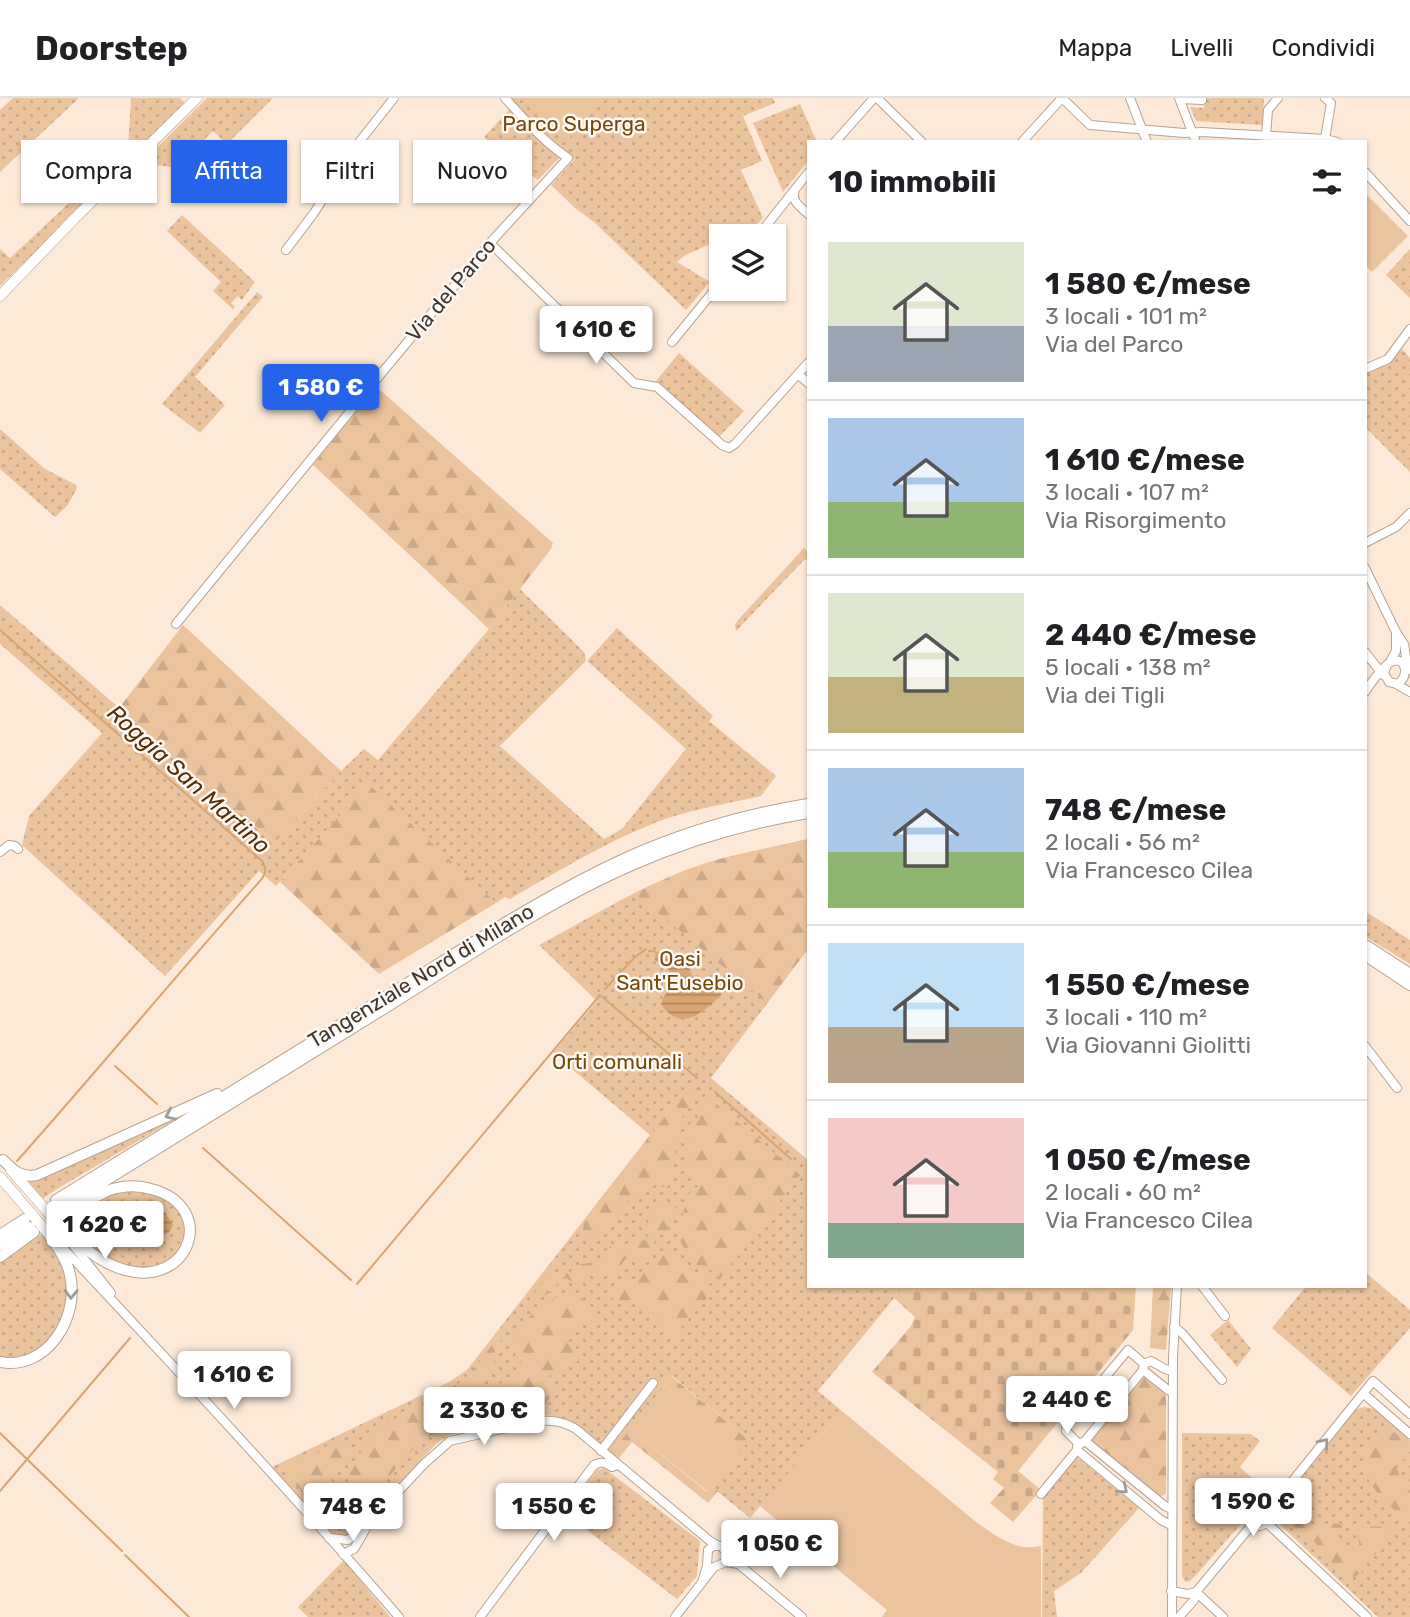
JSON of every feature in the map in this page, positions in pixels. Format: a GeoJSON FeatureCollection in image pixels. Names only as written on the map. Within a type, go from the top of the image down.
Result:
{"type":"FeatureCollection","features":[{"type":"Feature","properties":{"kind":"highway","name":"Tangenziale Nord di Milano"},"geometry":{"type":"LineString","coordinates":[[807,804],[705,828],[586,877],[359,1013],[58,1204],[78,1197],[477,951],[582,890],[638,863],[702,838],[807,813]]}},
{"type":"Feature","properties":{"kind":"highway"},"geometry":{"type":"LineString","coordinates":[[1367,951],[1410,974]]}},
{"type":"Feature","properties":{"kind":"highway"},"geometry":{"type":"LineString","coordinates":[[1367,951],[1410,985]]}},
{"type":"Feature","properties":{"kind":"highway"},"geometry":{"type":"LineString","coordinates":[[1,1158],[20,1175],[45,1173],[221,1091],[318,1033],[359,1013]]}},
{"type":"Feature","properties":{"kind":"highway"},"geometry":{"type":"LineString","coordinates":[[59,1225],[95,1256],[125,1270],[142,1273],[159,1271],[174,1263],[186,1249],[190,1233],[187,1216],[177,1201],[163,1193],[133,1186],[111,1190],[93,1198],[78,1197]]}},
{"type":"Feature","properties":{"kind":"highway"},"geometry":{"type":"LineString","coordinates":[[0,1235],[30,1226]]}},
{"type":"Feature","properties":{"kind":"highway"},"geometry":{"type":"LineString","coordinates":[[0,1245],[30,1226]]}},
{"type":"Feature","properties":{"kind":"highway"},"geometry":{"type":"LineString","coordinates":[[0,1257],[30,1226]]}},
{"type":"Feature","properties":{"kind":"highway"},"geometry":{"type":"LineString","coordinates":[[0,1362],[22,1362],[39,1354],[54,1341],[69,1316],[72,1297],[70,1274],[64,1258],[47,1232]]}},
{"type":"Feature","properties":{"kind":"main road"},"geometry":{"type":"LineString","coordinates":[[0,296],[197,98]]}},
{"type":"Feature","properties":{"kind":"main road"},"geometry":{"type":"LineString","coordinates":[[1,1158],[59,1225]]}},
{"type":"Feature","properties":{"kind":"main road"},"geometry":{"type":"LineString","coordinates":[[0,1177],[47,1232]]}},
{"type":"Feature","properties":{"kind":"street"},"geometry":{"type":"LineString","coordinates":[[286,250],[314,213],[356,146],[394,98]]}},
{"type":"Feature","properties":{"kind":"street","name":"Via del Parco"},"geometry":{"type":"LineString","coordinates":[[176,624],[490,243],[568,158],[525,121],[505,98]]}},
{"type":"Feature","properties":{"kind":"street"},"geometry":{"type":"LineString","coordinates":[[837,140],[876,98],[920,140]]}},
{"type":"Feature","properties":{"kind":"street"},"geometry":{"type":"LineString","coordinates":[[1024,140],[1062,98],[1090,125],[1329,140]]}},
{"type":"Feature","properties":{"kind":"street"},"geometry":{"type":"LineString","coordinates":[[1130,98],[1146,140]]}},
{"type":"Feature","properties":{"kind":"street"},"geometry":{"type":"LineString","coordinates":[[1195,140],[1180,99],[1202,98]]}},
{"type":"Feature","properties":{"kind":"street"},"geometry":{"type":"LineString","coordinates":[[1266,136],[1268,110],[1278,98]]}},
{"type":"Feature","properties":{"kind":"street"},"geometry":{"type":"LineString","coordinates":[[1325,98],[1331,103],[1325,139]]}},
{"type":"Feature","properties":{"kind":"street"},"geometry":{"type":"LineString","coordinates":[[768,224],[807,174]]}},
{"type":"Feature","properties":{"kind":"street"},"geometry":{"type":"LineString","coordinates":[[1367,174],[1410,221]]}},
{"type":"Feature","properties":{"kind":"street"},"geometry":{"type":"LineString","coordinates":[[795,190],[795,201],[807,213]]}},
{"type":"Feature","properties":{"kind":"street"},"geometry":{"type":"LineString","coordinates":[[490,243],[634,383],[657,387],[722,445],[729,448],[807,364]]}},
{"type":"Feature","properties":{"kind":"street"},"geometry":{"type":"LineString","coordinates":[[672,342],[709,297]]}},
{"type":"Feature","properties":{"kind":"street"},"geometry":{"type":"LineString","coordinates":[[1367,368],[1388,359],[1410,328]]}},
{"type":"Feature","properties":{"kind":"street"},"geometry":{"type":"LineString","coordinates":[[799,374],[807,382]]}},
{"type":"Feature","properties":{"kind":"street"},"geometry":{"type":"LineString","coordinates":[[1367,542],[1396,527],[1409,515]]}},
{"type":"Feature","properties":{"kind":"street"},"geometry":{"type":"LineString","coordinates":[[1367,572],[1396,632],[1408,648],[1408,672],[1405,680],[1367,687]]}},
{"type":"Feature","properties":{"kind":"street"},"geometry":{"type":"LineString","coordinates":[[1367,686],[1396,651],[1396,632]]}},
{"type":"Feature","properties":{"kind":"street"},"geometry":{"type":"LineString","coordinates":[[1367,654],[1385,667],[1392,683],[1410,692]]}},
{"type":"Feature","properties":{"kind":"street"},"geometry":{"type":"LineString","coordinates":[[1385,667],[1393,661],[1399,661],[1408,672]]}},
{"type":"Feature","properties":{"kind":"street"},"geometry":{"type":"LineString","coordinates":[[0,852],[9,845],[18,849]]}},
{"type":"Feature","properties":{"kind":"street"},"geometry":{"type":"LineString","coordinates":[[1367,1049],[1397,1088]]}},
{"type":"Feature","properties":{"kind":"street"},"geometry":{"type":"LineString","coordinates":[[59,1225],[127,1315]]}},
{"type":"Feature","properties":{"kind":"street"},"geometry":{"type":"LineString","coordinates":[[47,1232],[127,1315],[398,1617]]}},
{"type":"Feature","properties":{"kind":"street"},"geometry":{"type":"LineString","coordinates":[[1172,1617],[1172,1431],[1177,1288]]}},
{"type":"Feature","properties":{"kind":"street"},"geometry":{"type":"LineString","coordinates":[[1203,1288],[1225,1317]]}},
{"type":"Feature","properties":{"kind":"street"},"geometry":{"type":"LineString","coordinates":[[1174,1327],[1222,1380]]}},
{"type":"Feature","properties":{"kind":"street"},"geometry":{"type":"LineString","coordinates":[[1171,1525],[1161,1520],[1066,1431],[1067,1423],[1128,1350],[1143,1367],[1173,1392]]}},
{"type":"Feature","properties":{"kind":"street"},"geometry":{"type":"LineString","coordinates":[[1041,1494],[1143,1367],[1151,1361],[1173,1371]]}},
{"type":"Feature","properties":{"kind":"street"},"geometry":{"type":"LineString","coordinates":[[1179,1617],[1233,1548],[1262,1521],[1373,1381],[1410,1414]]}},
{"type":"Feature","properties":{"kind":"street"},"geometry":{"type":"LineString","coordinates":[[601,1451],[653,1382]]}},
{"type":"Feature","properties":{"kind":"street"},"geometry":{"type":"LineString","coordinates":[[1364,1394],[1410,1434]]}},
{"type":"Feature","properties":{"kind":"street"},"geometry":{"type":"LineString","coordinates":[[342,1553],[348,1540],[368,1524],[440,1449],[456,1439],[551,1420],[567,1424],[723,1548],[802,1617]]}},
{"type":"Feature","properties":{"kind":"street"},"geometry":{"type":"LineString","coordinates":[[1080,1445],[1172,1509]]}},
{"type":"Feature","properties":{"kind":"street"},"geometry":{"type":"LineString","coordinates":[[480,1617],[591,1468],[600,1462],[612,1467],[618,1465]]}},
{"type":"Feature","properties":{"kind":"street"},"geometry":{"type":"LineString","coordinates":[[1262,1521],[1367,1617]]}},
{"type":"Feature","properties":{"kind":"street"},"geometry":{"type":"LineString","coordinates":[[365,1579],[354,1549],[368,1524]]}},
{"type":"Feature","properties":{"kind":"street"},"geometry":{"type":"LineString","coordinates":[[702,1533],[707,1554],[704,1579]]}},
{"type":"Feature","properties":{"kind":"street"},"geometry":{"type":"LineString","coordinates":[[329,1538],[348,1540]]}},
{"type":"Feature","properties":{"kind":"street"},"geometry":{"type":"LineString","coordinates":[[707,1554],[717,1545]]}},
{"type":"Feature","properties":{"kind":"street"},"geometry":{"type":"LineString","coordinates":[[342,1553],[354,1549]]}},
{"type":"Feature","properties":{"kind":"street"},"geometry":{"type":"LineString","coordinates":[[675,1617],[704,1579],[726,1558],[726,1552]]}},
{"type":"Feature","properties":{"kind":"street"},"geometry":{"type":"LineString","coordinates":[[707,1554],[710,1563],[728,1562],[740,1565]]}},
{"type":"Feature","properties":{"kind":"street"},"geometry":{"type":"LineString","coordinates":[[1171,1591],[1188,1594],[1196,1592]]}},
{"type":"Feature","properties":{"kind":"street"},"geometry":{"type":"LineString","coordinates":[[1196,1592],[1223,1617]]}},
{"type":"Feature","properties":{"kind":"green space"},"geometry":{"type":"Polygon","coordinates":[[[13,98],[79,98],[34,140],[21,140],[21,152],[0,172],[0,110],[13,98]]]}},
{"type":"Feature","properties":{"kind":"green space"},"geometry":{"type":"Polygon","coordinates":[[[130,98],[180,98],[187,105],[151,140],[128,140],[130,98]]]}},
{"type":"Feature","properties":{"kind":"green space"},"geometry":{"type":"Polygon","coordinates":[[[207,98],[273,98],[231,140],[223,140],[213,131],[204,140],[171,140],[171,167],[157,165],[157,147],[207,98]]]}},
{"type":"Feature","properties":{"kind":"green space","name":"Parco Superga"},"geometry":{"type":"Polygon","coordinates":[[[509,98],[773,98],[775,103],[743,116],[762,161],[741,170],[763,218],[756,224],[709,224],[709,245],[677,262],[709,281],[686,310],[551,185],[574,160],[527,119],[509,98]]]}},
{"type":"Feature","properties":{"kind":"green space","name":"Parco Superga"},"geometry":{"type":"Polygon","coordinates":[[[523,98],[601,98],[603,99],[569,139],[523,98]]]}},
{"type":"Feature","properties":{"kind":"green space"},"geometry":{"type":"Polygon","coordinates":[[[1205,98],[1264,98],[1262,125],[1196,121],[1190,107],[1204,108],[1205,98]]]}},
{"type":"Feature","properties":{"kind":"green space"},"geometry":{"type":"Polygon","coordinates":[[[800,104],[816,140],[807,140],[807,162],[783,192],[753,123],[800,104]]]}},
{"type":"Feature","properties":{"kind":"green space"},"geometry":{"type":"Polygon","coordinates":[[[510,109],[560,157],[538,180],[532,176],[532,140],[487,140],[484,137],[510,109]]]}},
{"type":"Feature","properties":{"kind":"green space"},"geometry":{"type":"Polygon","coordinates":[[[1367,195],[1408,236],[1372,272],[1367,267],[1367,195]]]}},
{"type":"Feature","properties":{"kind":"green space"},"geometry":{"type":"Polygon","coordinates":[[[69,203],[86,203],[0,286],[0,249],[10,258],[69,203]]]}},
{"type":"Feature","properties":{"kind":"green space"},"geometry":{"type":"Polygon","coordinates":[[[182,215],[255,282],[242,300],[238,296],[231,303],[235,307],[233,309],[213,291],[221,282],[167,231],[182,215]]]}},
{"type":"Feature","properties":{"kind":"green space"},"geometry":{"type":"Polygon","coordinates":[[[1410,249],[1410,298],[1386,275],[1410,249]]]}},
{"type":"Feature","properties":{"kind":"green space"},"geometry":{"type":"Polygon","coordinates":[[[257,292],[263,297],[195,377],[225,405],[200,433],[162,404],[257,292]]]}},
{"type":"Feature","properties":{"kind":"green space"},"geometry":{"type":"Polygon","coordinates":[[[1402,349],[1410,358],[1410,472],[1367,429],[1367,372],[1388,364],[1402,349]]]}},
{"type":"Feature","properties":{"kind":"green space"},"geometry":{"type":"Polygon","coordinates":[[[679,353],[744,411],[719,437],[656,381],[679,353]]]}},
{"type":"Feature","properties":{"kind":"green space"},"geometry":{"type":"Polygon","coordinates":[[[379,389],[553,543],[489,629],[313,465],[373,390],[379,389]]]}},
{"type":"Feature","properties":{"kind":"green space"},"geometry":{"type":"Polygon","coordinates":[[[0,429],[45,469],[76,485],[68,505],[55,517],[0,469],[0,429]]]}},
{"type":"Feature","properties":{"kind":"green space"},"geometry":{"type":"Polygon","coordinates":[[[804,548],[807,551],[807,560],[805,559],[736,631],[738,620],[804,548]]]}},
{"type":"Feature","properties":{"kind":"green space"},"geometry":{"type":"Polygon","coordinates":[[[520,589],[584,652],[586,661],[500,746],[604,839],[622,829],[686,749],[587,661],[617,628],[713,716],[709,721],[776,776],[761,796],[692,811],[652,824],[598,849],[510,899],[505,897],[496,903],[368,785],[276,886],[259,871],[165,976],[22,845],[29,816],[102,733],[0,644],[0,605],[272,840],[276,840],[364,749],[378,760],[520,589]]]}},
{"type":"Feature","properties":{"kind":"green space"},"geometry":{"type":"Polygon","coordinates":[[[183,625],[341,771],[276,840],[272,840],[119,708],[183,625]]]}},
{"type":"Feature","properties":{"kind":"green space"},"geometry":{"type":"Polygon","coordinates":[[[368,784],[496,903],[379,974],[280,882],[368,784]]]}},
{"type":"Feature","properties":{"kind":"green space","name":"Oasi Sant'Eusebio"},"geometry":{"type":"Polygon","coordinates":[[[807,839],[807,950],[711,1078],[807,1159],[807,1288],[902,1288],[818,1391],[842,1411],[750,1518],[712,1487],[749,1440],[672,1376],[611,1454],[572,1424],[544,1415],[449,1435],[436,1444],[355,1531],[343,1537],[332,1535],[272,1467],[449,1382],[467,1370],[650,1135],[553,1053],[597,1001],[539,945],[664,879],[729,856],[807,839]]]}},
{"type":"Feature","properties":{"kind":"green space"},"geometry":{"type":"Polygon","coordinates":[[[807,839],[807,950],[767,1003],[634,893],[720,859],[807,839]]]}},
{"type":"Feature","properties":{"kind":"green space"},"geometry":{"type":"Polygon","coordinates":[[[1367,912],[1410,940],[1410,964],[1368,938],[1367,912]]]}},
{"type":"Feature","properties":{"kind":"green space"},"geometry":{"type":"Polygon","coordinates":[[[691,1083],[701,1089],[680,1122],[675,1155],[668,1159],[673,1176],[671,1182],[667,1187],[656,1185],[639,1190],[624,1203],[611,1223],[600,1232],[591,1237],[583,1233],[582,1223],[691,1083]]]}},
{"type":"Feature","properties":{"kind":"green space"},"geometry":{"type":"Polygon","coordinates":[[[709,1098],[800,1175],[719,1280],[713,1271],[693,1264],[692,1255],[685,1252],[678,1233],[688,1195],[700,1186],[688,1167],[688,1126],[697,1119],[709,1098]]]}},
{"type":"Feature","properties":{"kind":"green space"},"geometry":{"type":"Polygon","coordinates":[[[184,1114],[41,1200],[25,1182],[34,1179],[184,1114]]]}},
{"type":"Feature","properties":{"kind":"green space"},"geometry":{"type":"Polygon","coordinates":[[[140,1189],[167,1199],[185,1217],[184,1246],[164,1266],[135,1269],[108,1260],[61,1222],[111,1193],[140,1189]]]}},
{"type":"Feature","properties":{"kind":"green space"},"geometry":{"type":"Polygon","coordinates":[[[668,1203],[677,1209],[674,1219],[664,1234],[656,1236],[656,1246],[643,1260],[627,1258],[617,1273],[611,1275],[604,1271],[594,1275],[589,1271],[573,1282],[562,1279],[549,1293],[536,1300],[524,1312],[521,1311],[550,1275],[563,1275],[580,1264],[598,1262],[612,1244],[645,1240],[652,1230],[648,1219],[656,1209],[668,1203]]]}},
{"type":"Feature","properties":{"kind":"green space"},"geometry":{"type":"Polygon","coordinates":[[[42,1234],[67,1273],[66,1314],[48,1343],[23,1358],[0,1359],[0,1262],[42,1234]]]}},
{"type":"Feature","properties":{"kind":"green space"},"geometry":{"type":"Polygon","coordinates":[[[669,1250],[685,1269],[704,1276],[711,1287],[706,1300],[699,1304],[681,1328],[678,1340],[674,1339],[651,1311],[636,1304],[617,1303],[611,1297],[612,1290],[620,1284],[636,1280],[669,1250]]]}},
{"type":"Feature","properties":{"kind":"green space"},"geometry":{"type":"Polygon","coordinates":[[[1367,1274],[1410,1310],[1410,1328],[1351,1396],[1272,1328],[1304,1288],[1367,1288],[1367,1274]]]}},
{"type":"Feature","properties":{"kind":"green space"},"geometry":{"type":"Polygon","coordinates":[[[902,1288],[1136,1288],[1133,1330],[1018,1471],[1041,1490],[1013,1522],[990,1503],[1004,1488],[993,1479],[998,1472],[872,1372],[911,1326],[915,1317],[894,1298],[902,1288]]]}},
{"type":"Feature","properties":{"kind":"green space"},"geometry":{"type":"Polygon","coordinates":[[[1153,1288],[1171,1288],[1166,1350],[1150,1348],[1153,1288]]]}},
{"type":"Feature","properties":{"kind":"green space"},"geometry":{"type":"Polygon","coordinates":[[[570,1295],[589,1304],[600,1323],[582,1318],[566,1332],[563,1341],[575,1347],[578,1361],[564,1371],[553,1372],[548,1377],[553,1392],[543,1408],[516,1411],[503,1416],[493,1402],[495,1385],[502,1383],[509,1401],[516,1401],[520,1393],[512,1384],[513,1376],[517,1371],[528,1372],[513,1351],[512,1341],[536,1310],[551,1300],[570,1295]]]}},
{"type":"Feature","properties":{"kind":"green space"},"geometry":{"type":"Polygon","coordinates":[[[1228,1320],[1251,1349],[1237,1367],[1210,1335],[1228,1320]]]}},
{"type":"Feature","properties":{"kind":"green space"},"geometry":{"type":"Polygon","coordinates":[[[500,1335],[502,1339],[494,1353],[494,1367],[483,1380],[465,1391],[460,1389],[450,1392],[448,1390],[470,1373],[500,1335]]]}},
{"type":"Feature","properties":{"kind":"green space"},"geometry":{"type":"Polygon","coordinates":[[[671,1376],[749,1440],[743,1448],[665,1385],[671,1376]]]}},
{"type":"Feature","properties":{"kind":"green space"},"geometry":{"type":"Polygon","coordinates":[[[1144,1377],[1166,1395],[1166,1494],[1159,1497],[1090,1439],[1144,1377]]]}},
{"type":"Feature","properties":{"kind":"green space"},"geometry":{"type":"Polygon","coordinates":[[[665,1385],[743,1448],[708,1492],[630,1429],[665,1385]]]}},
{"type":"Feature","properties":{"kind":"green space"},"geometry":{"type":"Polygon","coordinates":[[[467,1398],[485,1404],[485,1412],[480,1417],[445,1428],[428,1437],[416,1446],[362,1510],[353,1509],[348,1500],[348,1481],[352,1468],[368,1442],[402,1414],[467,1398]]]}},
{"type":"Feature","properties":{"kind":"green space"},"geometry":{"type":"Polygon","coordinates":[[[1364,1407],[1375,1409],[1410,1440],[1410,1617],[1378,1617],[1270,1515],[1353,1412],[1364,1407]]]}},
{"type":"Feature","properties":{"kind":"green space"},"geometry":{"type":"Polygon","coordinates":[[[842,1411],[976,1522],[1015,1545],[1041,1546],[1041,1617],[882,1617],[887,1610],[760,1506],[842,1411]]]}},
{"type":"Feature","properties":{"kind":"green space"},"geometry":{"type":"Polygon","coordinates":[[[1388,1427],[1409,1449],[1409,1454],[1396,1466],[1402,1482],[1410,1490],[1410,1520],[1406,1522],[1373,1487],[1362,1452],[1378,1443],[1388,1427]]]}},
{"type":"Feature","properties":{"kind":"green space"},"geometry":{"type":"Polygon","coordinates":[[[630,1429],[707,1492],[712,1487],[718,1491],[708,1503],[632,1442],[618,1459],[611,1454],[630,1429]]]}},
{"type":"Feature","properties":{"kind":"green space"},"geometry":{"type":"Polygon","coordinates":[[[1182,1433],[1251,1434],[1260,1441],[1240,1467],[1268,1493],[1197,1574],[1185,1582],[1182,1575],[1182,1433]]]}},
{"type":"Feature","properties":{"kind":"green space"},"geometry":{"type":"Polygon","coordinates":[[[342,1442],[349,1452],[342,1467],[330,1476],[336,1501],[331,1509],[325,1508],[312,1496],[303,1494],[289,1482],[285,1474],[287,1463],[314,1457],[326,1446],[342,1442]]]}},
{"type":"Feature","properties":{"kind":"green space"},"geometry":{"type":"Polygon","coordinates":[[[1077,1457],[1139,1508],[1081,1573],[1054,1591],[1057,1617],[1042,1617],[1043,1497],[1077,1457]]]}},
{"type":"Feature","properties":{"kind":"green space"},"geometry":{"type":"Polygon","coordinates":[[[604,1468],[700,1541],[697,1576],[677,1599],[566,1512],[597,1470],[604,1468]]]}},
{"type":"Feature","properties":{"kind":"green space"},"geometry":{"type":"Polygon","coordinates":[[[1289,1520],[1315,1525],[1334,1523],[1343,1526],[1337,1535],[1338,1542],[1348,1550],[1359,1546],[1355,1531],[1359,1527],[1388,1526],[1394,1536],[1367,1561],[1361,1573],[1354,1577],[1335,1565],[1311,1539],[1296,1528],[1289,1520]]]}},
{"type":"Feature","properties":{"kind":"green space"},"geometry":{"type":"Polygon","coordinates":[[[344,1560],[390,1617],[308,1617],[298,1607],[344,1560]]]}},
{"type":"Feature","properties":{"kind":"shaded area"},"geometry":{"type":"Polygon","coordinates":[[[658,952],[681,959],[687,964],[695,981],[716,985],[722,990],[721,995],[707,1008],[691,1017],[684,1019],[668,1013],[661,1004],[673,976],[664,965],[655,960],[658,952]]]}},
{"type":"Feature","properties":{"kind":"shaded area"},"geometry":{"type":"Polygon","coordinates":[[[155,1201],[173,1225],[169,1232],[143,1248],[125,1214],[155,1201]]]}},
{"type":"Feature","properties":{"kind":"waterway","name":"Roggia San Martino"},"geometry":{"type":"LineString","coordinates":[[0,630],[262,861],[265,869],[260,881],[17,1161]]}},
{"type":"Feature","properties":{"kind":"waterway"},"geometry":{"type":"LineString","coordinates":[[605,989],[646,949]]}},
{"type":"Feature","properties":{"kind":"waterway"},"geometry":{"type":"LineString","coordinates":[[649,951],[657,953]]}},
{"type":"Feature","properties":{"kind":"waterway"},"geometry":{"type":"LineString","coordinates":[[357,1284],[600,995],[697,1078]]}},
{"type":"Feature","properties":{"kind":"waterway"},"geometry":{"type":"LineString","coordinates":[[115,1066],[157,1104]]}},
{"type":"Feature","properties":{"kind":"waterway"},"geometry":{"type":"LineString","coordinates":[[715,1092],[791,1159]]}},
{"type":"Feature","properties":{"kind":"waterway"},"geometry":{"type":"LineString","coordinates":[[203,1148],[351,1280]]}},
{"type":"Feature","properties":{"kind":"waterway"},"geometry":{"type":"LineString","coordinates":[[0,1491],[130,1338]]}},
{"type":"Feature","properties":{"kind":"waterway"},"geometry":{"type":"LineString","coordinates":[[0,1433],[122,1551]]}},
{"type":"Feature","properties":{"kind":"waterway"},"geometry":{"type":"LineString","coordinates":[[125,1555],[189,1617]]}},
{"type":"Feature","properties":{"kind":"park label","name":"Orti comunali"},"geometry":{"type":"Point","coordinates":[617,1062]}}]}
